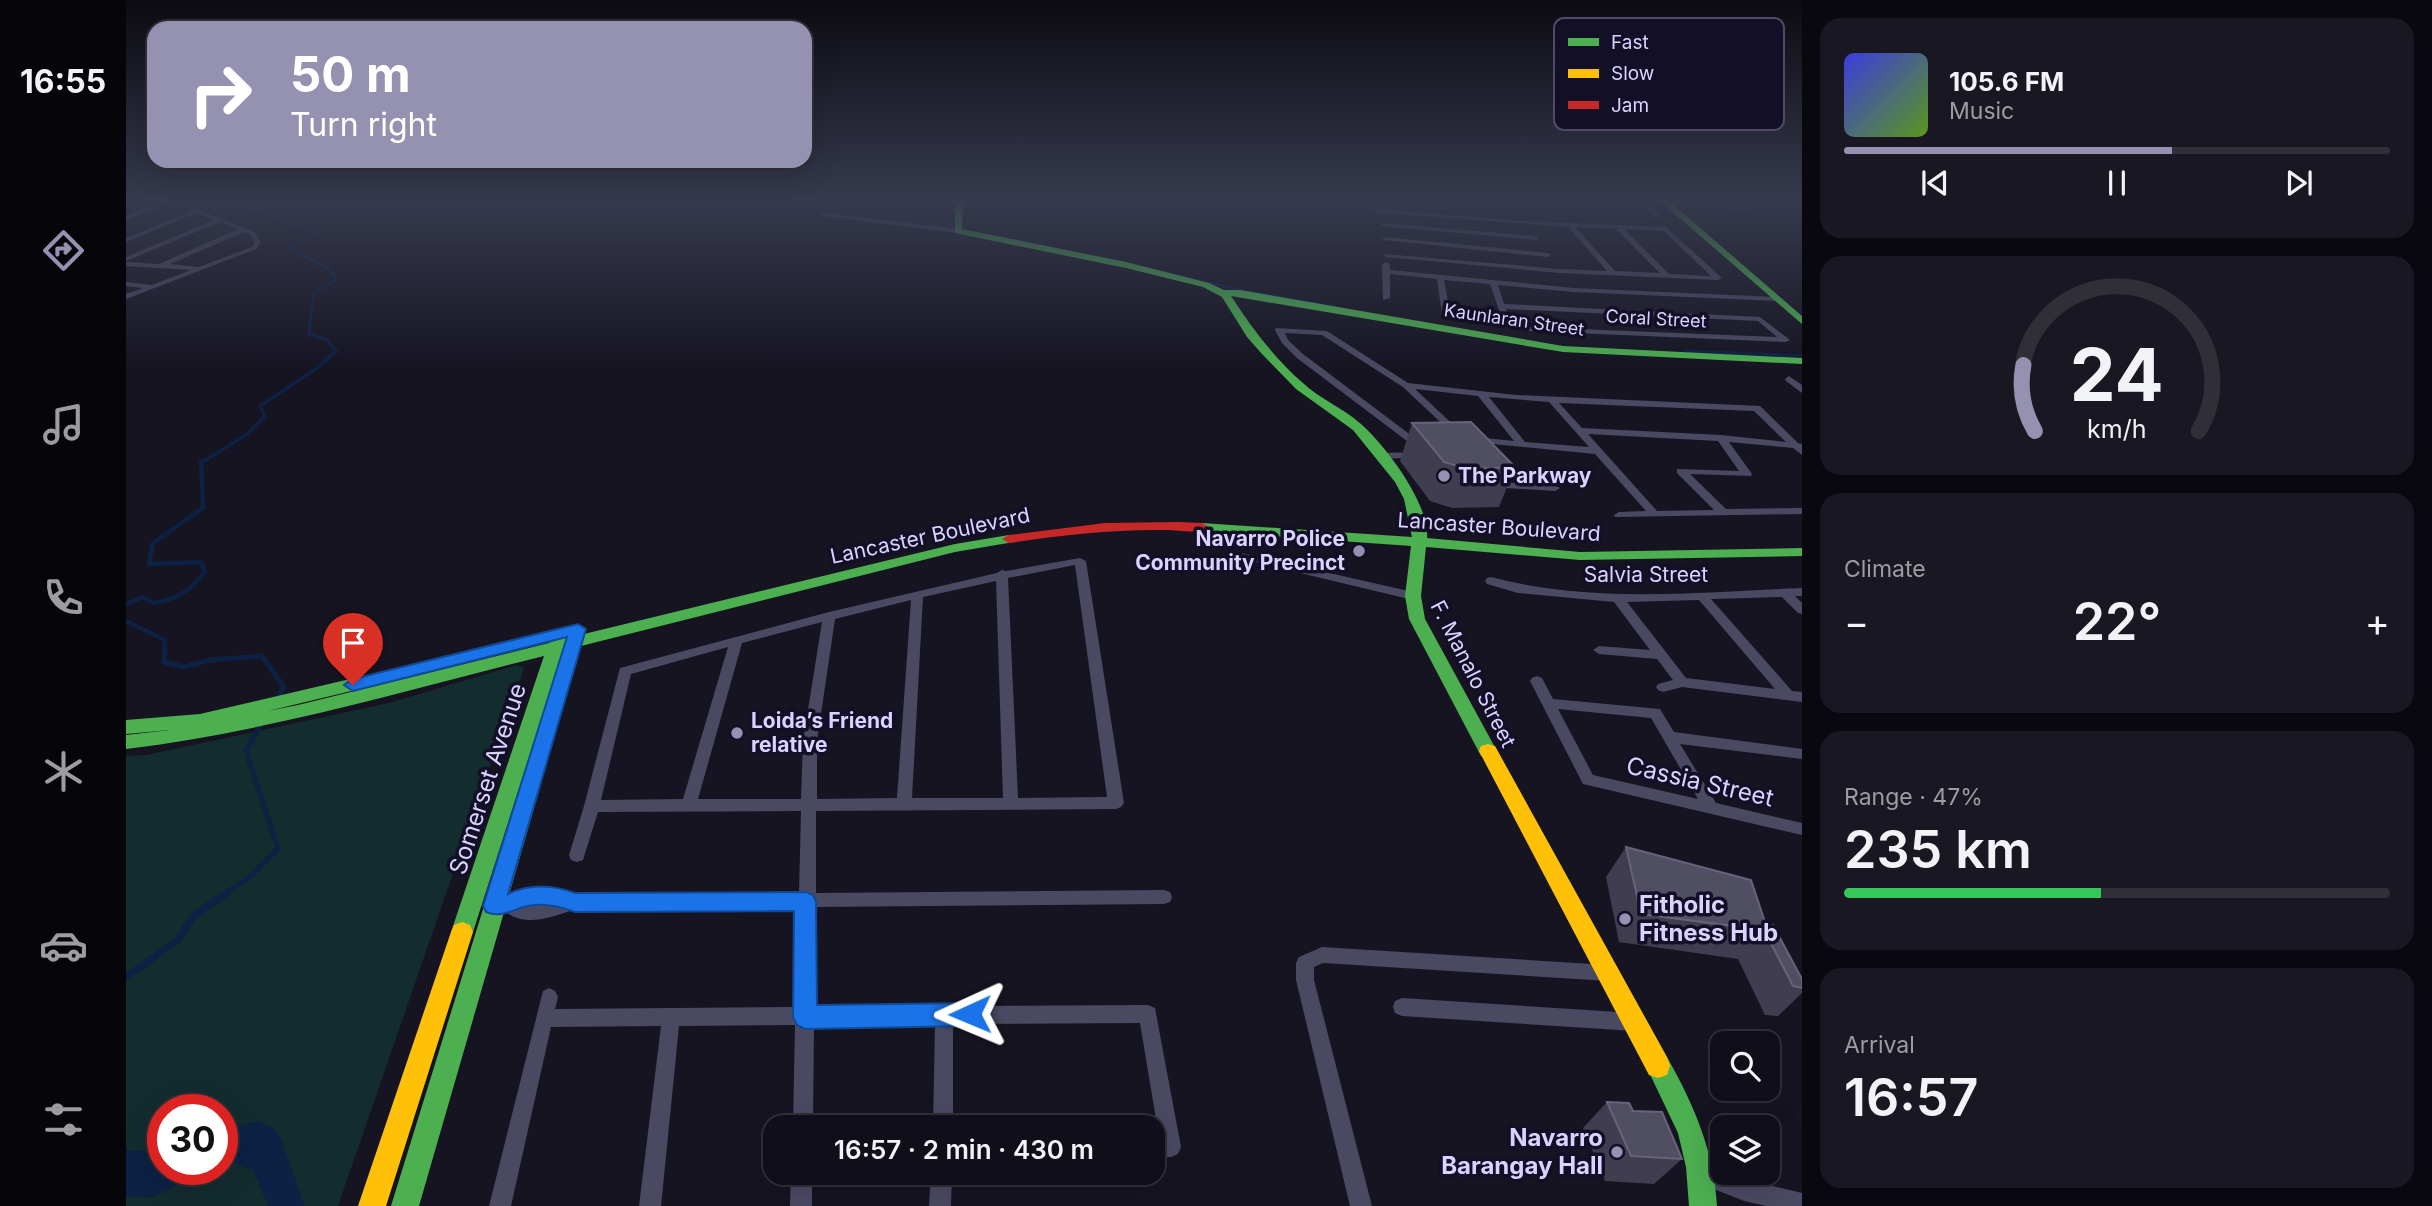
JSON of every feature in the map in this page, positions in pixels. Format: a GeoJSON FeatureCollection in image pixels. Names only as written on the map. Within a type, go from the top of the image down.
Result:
{"type":"FeatureCollection","features":[{"type":"Feature","properties":{"kind":"street"},"geometry":{"type":"LineString","coordinates":[[159,266],[179,257]]}},
{"type":"Feature","properties":{"kind":"street"},"geometry":{"type":"LineString","coordinates":[[126,297],[231,257]]}},
{"type":"Feature","properties":{"kind":"street"},"geometry":{"type":"LineString","coordinates":[[1088,257],[1206,285],[1223,293]]}},
{"type":"Feature","properties":{"kind":"street"},"geometry":{"type":"LineString","coordinates":[[1386,257],[1387,298]]}},
{"type":"Feature","properties":{"kind":"street"},"geometry":{"type":"LineString","coordinates":[[1411,257],[1560,271],[1718,278]]}},
{"type":"Feature","properties":{"kind":"street"},"geometry":{"type":"LineString","coordinates":[[1550,257],[1574,290]]}},
{"type":"Feature","properties":{"kind":"street"},"geometry":{"type":"LineString","coordinates":[[1599,257],[1613,273]]}},
{"type":"Feature","properties":{"kind":"street"},"geometry":{"type":"LineString","coordinates":[[1648,257],[1666,275]]}},
{"type":"Feature","properties":{"kind":"street"},"geometry":{"type":"LineString","coordinates":[[1696,257],[1718,278]]}},
{"type":"Feature","properties":{"kind":"street"},"geometry":{"type":"LineString","coordinates":[[1728,257],[1802,321]]}},
{"type":"Feature","properties":{"kind":"street"},"geometry":{"type":"LineString","coordinates":[[126,262],[204,268]]}},
{"type":"Feature","properties":{"kind":"street"},"geometry":{"type":"LineString","coordinates":[[1386,272],[1574,290],[1776,299]]}},
{"type":"Feature","properties":{"kind":"street","name":"Coral Street"},"geometry":{"type":"LineString","coordinates":[[1440,277],[1446,314],[1507,325],[1782,341],[1786,339],[1766,321],[1757,318],[1662,314]]}},
{"type":"Feature","properties":{"kind":"street"},"geometry":{"type":"LineString","coordinates":[[1493,282],[1507,325]]}},
{"type":"Feature","properties":{"kind":"street"},"geometry":{"type":"LineString","coordinates":[[126,284],[156,286]]}},
{"type":"Feature","properties":{"kind":"street","name":"Kaunlaran Street"},"geometry":{"type":"LineString","coordinates":[[1223,293],[1240,293],[1563,349],[1802,361]]}},
{"type":"Feature","properties":{"kind":"street","name":"F. Manalo Street"},"geometry":{"type":"LineString","coordinates":[[1223,293],[1255,340],[1290,377],[1357,427],[1411,499],[1421,537],[1413,596],[1417,619],[1686,1118],[1703,1174],[1703,1206]]}},
{"type":"Feature","properties":{"kind":"street"},"geometry":{"type":"LineString","coordinates":[[1641,293],[1662,314]]}},
{"type":"Feature","properties":{"kind":"street"},"geometry":{"type":"LineString","coordinates":[[1501,306],[1662,314]]}},
{"type":"Feature","properties":{"kind":"street"},"geometry":{"type":"LineString","coordinates":[[1436,439],[1410,439],[1300,356],[1285,341],[1279,330],[1324,333],[1406,386],[1462,438]]}},
{"type":"Feature","properties":{"kind":"street"},"geometry":{"type":"LineString","coordinates":[[1406,386],[1551,399],[1757,408],[1800,448]]}},
{"type":"Feature","properties":{"kind":"street"},"geometry":{"type":"LineString","coordinates":[[1481,394],[1522,444]]}},
{"type":"Feature","properties":{"kind":"street"},"geometry":{"type":"LineString","coordinates":[[1551,399],[1654,514]]}},
{"type":"Feature","properties":{"kind":"street"},"geometry":{"type":"LineString","coordinates":[[1579,431],[1721,438],[1800,448]]}},
{"type":"Feature","properties":{"kind":"street"},"geometry":{"type":"LineString","coordinates":[[1721,438],[1747,474],[1681,471],[1723,513]]}},
{"type":"Feature","properties":{"kind":"street"},"geometry":{"type":"LineString","coordinates":[[1449,439],[1597,451]]}},
{"type":"Feature","properties":{"kind":"street"},"geometry":{"type":"LineString","coordinates":[[1381,456],[1434,455]]}},
{"type":"Feature","properties":{"kind":"street"},"geometry":{"type":"LineString","coordinates":[[1486,482],[1494,486],[1555,488]]}},
{"type":"Feature","properties":{"kind":"street"},"geometry":{"type":"LineString","coordinates":[[1619,515],[1802,511]]}},
{"type":"Feature","properties":{"kind":"street","name":"Lancaster Boulevard"},"geometry":{"type":"LineString","coordinates":[[126,742],[182,736],[257,714],[577,635],[955,548],[1057,531],[1156,524],[1593,546],[1802,541]]}},
{"type":"Feature","properties":{"kind":"street","name":"Lancaster Boulevard"},"geometry":{"type":"LineString","coordinates":[[1421,537],[1600,556],[1802,552]]}},
{"type":"Feature","properties":{"kind":"street"},"geometry":{"type":"LineString","coordinates":[[1237,555],[1413,596]]}},
{"type":"Feature","properties":{"kind":"street"},"geometry":{"type":"LineString","coordinates":[[577,855],[592,806],[625,671],[917,594],[1002,574],[1080,561],[1116,803],[592,806]]}},
{"type":"Feature","properties":{"kind":"street"},"geometry":{"type":"LineString","coordinates":[[1002,574],[1011,803]]}},
{"type":"Feature","properties":{"kind":"street","name":"Salvia Street"},"geometry":{"type":"LineString","coordinates":[[1491,581],[1518,589],[1618,599],[1802,592]]}},
{"type":"Feature","properties":{"kind":"street"},"geometry":{"type":"LineString","coordinates":[[1785,593],[1802,610]]}},
{"type":"Feature","properties":{"kind":"street"},"geometry":{"type":"LineString","coordinates":[[904,804],[917,594]]}},
{"type":"Feature","properties":{"kind":"street"},"geometry":{"type":"LineString","coordinates":[[1702,596],[1795,697]]}},
{"type":"Feature","properties":{"kind":"street"},"geometry":{"type":"LineString","coordinates":[[1618,599],[1682,682]]}},
{"type":"Feature","properties":{"kind":"street"},"geometry":{"type":"LineString","coordinates":[[803,1115],[810,741],[829,616]]}},
{"type":"Feature","properties":{"kind":"street","name":"Lancaster Boulevard"},"geometry":{"type":"LineString","coordinates":[[300,704],[555,647],[577,635]]}},
{"type":"Feature","properties":{"kind":"street","name":"Somerset Avenue"},"geometry":{"type":"LineString","coordinates":[[405,1206],[501,905],[577,635]]}},
{"type":"Feature","properties":{"kind":"street"},"geometry":{"type":"LineString","coordinates":[[689,805],[736,641]]}},
{"type":"Feature","properties":{"kind":"street","name":"Somerset Avenue"},"geometry":{"type":"LineString","coordinates":[[372,1206],[555,647]]}},
{"type":"Feature","properties":{"kind":"street"},"geometry":{"type":"LineString","coordinates":[[1599,650],[1661,655]]}},
{"type":"Feature","properties":{"kind":"street"},"geometry":{"type":"LineString","coordinates":[[1537,681],[1548,703],[1655,712],[1711,808]]}},
{"type":"Feature","properties":{"kind":"street"},"geometry":{"type":"LineString","coordinates":[[1663,687],[1682,682],[1795,697]]}},
{"type":"Feature","properties":{"kind":"street","name":"Cassia Street"},"geometry":{"type":"LineString","coordinates":[[1548,703],[1588,780],[1802,829]]}},
{"type":"Feature","properties":{"kind":"street","name":"Lancaster Boulevard"},"geometry":{"type":"LineString","coordinates":[[126,727],[257,714]]}},
{"type":"Feature","properties":{"kind":"street"},"geometry":{"type":"LineString","coordinates":[[1670,737],[1802,754]]}},
{"type":"Feature","properties":{"kind":"street"},"geometry":{"type":"LineString","coordinates":[[470,908],[501,905],[518,912],[552,910],[575,902],[1164,897]]}},
{"type":"Feature","properties":{"kind":"street"},"geometry":{"type":"LineString","coordinates":[[1361,1206],[1308,992],[1305,963],[1322,955],[1608,973]]}},
{"type":"Feature","properties":{"kind":"street"},"geometry":{"type":"LineString","coordinates":[[500,1206],[549,997]]}},
{"type":"Feature","properties":{"kind":"street"},"geometry":{"type":"LineString","coordinates":[[1402,1007],[1634,1022]]}},
{"type":"Feature","properties":{"kind":"street"},"geometry":{"type":"LineString","coordinates":[[943,1115],[944,1014]]}},
{"type":"Feature","properties":{"kind":"street"},"geometry":{"type":"LineString","coordinates":[[544,1018],[1148,1014],[1171,1147],[1165,1147]]}},
{"type":"Feature","properties":{"kind":"street"},"geometry":{"type":"LineString","coordinates":[[650,1206],[671,1018]]}},
{"type":"Feature","properties":{"kind":"street"},"geometry":{"type":"LineString","coordinates":[[1703,1174],[1744,1190],[1802,1204]]}},
{"type":"Feature","properties":{"kind":"street"},"geometry":{"type":"LineString","coordinates":[[801,1206],[802,1185]]}},
{"type":"Feature","properties":{"kind":"street"},"geometry":{"type":"LineString","coordinates":[[940,1206],[941,1185]]}},
{"type":"Feature","properties":{"kind":"green space"},"geometry":{"type":"Polygon","coordinates":[[[517,665],[524,668],[338,1206],[126,1206],[126,756],[146,755],[389,703],[517,665]]]}},
{"type":"Feature","properties":{"kind":"water"},"geometry":{"type":"Polygon","coordinates":[[[259,1121],[273,1128],[280,1136],[305,1206],[268,1206],[253,1170],[238,1165],[238,1126],[259,1121]]]}},
{"type":"Feature","properties":{"kind":"water"},"geometry":{"type":"Polygon","coordinates":[[[126,1150],[147,1152],[147,1185],[176,1185],[155,1197],[126,1197],[126,1150]]]}},
{"type":"Feature","properties":{"kind":"building"},"geometry":{"type":"Polygon","coordinates":[[[1471,422],[1515,467],[1467,469],[1444,462],[1412,423],[1471,422]]]}},
{"type":"Feature","properties":{"kind":"building"},"geometry":{"type":"Polygon","coordinates":[[[1626,847],[1751,880],[1767,928],[1773,925],[1802,979],[1802,988],[1793,986],[1764,930],[1641,914],[1626,847]]]}},
{"type":"Feature","properties":{"kind":"building"},"geometry":{"type":"Polygon","coordinates":[[[1607,1102],[1629,1103],[1633,1111],[1662,1112],[1682,1159],[1631,1156],[1607,1102]]]}},
{"type":"Feature","properties":{"kind":"waterway"},"geometry":{"type":"LineString","coordinates":[[305,257],[328,268],[337,279],[314,293],[311,316]]}},
{"type":"Feature","properties":{"kind":"waterway"},"geometry":{"type":"LineString","coordinates":[[1160,271],[1236,289],[1337,307]]}},
{"type":"Feature","properties":{"kind":"waterway"},"geometry":{"type":"LineString","coordinates":[[201,463],[247,434],[265,416],[260,406],[317,368],[336,351],[327,340],[309,334],[311,314]]}},
{"type":"Feature","properties":{"kind":"waterway"},"geometry":{"type":"LineString","coordinates":[[1685,351],[1802,356]]}},
{"type":"Feature","properties":{"kind":"waterway"},"geometry":{"type":"LineString","coordinates":[[126,604],[143,597],[153,603],[170,599],[189,589],[205,571],[201,562],[149,564],[153,543],[203,508],[201,463]]}},
{"type":"Feature","properties":{"kind":"waterway"},"geometry":{"type":"LineString","coordinates":[[126,621],[165,640],[164,651]]}},
{"type":"Feature","properties":{"kind":"waterway"},"geometry":{"type":"LineString","coordinates":[[165,650],[164,662],[184,667],[210,660],[262,656],[284,687],[277,699]]}},
{"type":"Feature","properties":{"kind":"waterway"},"geometry":{"type":"LineString","coordinates":[[224,894],[251,876],[278,849],[246,751],[263,721]]}},
{"type":"Feature","properties":{"kind":"waterway"},"geometry":{"type":"LineString","coordinates":[[126,977],[177,941],[194,915],[227,893]]}},
{"type":"Feature","properties":{"kind":"traffic: fast"},"geometry":{"type":"LineString","coordinates":[[1088,257],[1206,285],[1226,295],[1251,335],[1266,352],[1300,387],[1357,427],[1401,481],[1411,499],[1420,533],[1413,596],[1417,619],[1488,751]]}},
{"type":"Feature","properties":{"kind":"traffic: fast"},"geometry":{"type":"LineString","coordinates":[[1729,257],[1802,321]]}},
{"type":"Feature","properties":{"kind":"traffic: fast"},"geometry":{"type":"LineString","coordinates":[[1223,293],[1240,293],[1563,349],[1802,361]]}},
{"type":"Feature","properties":{"kind":"traffic: fast"},"geometry":{"type":"LineString","coordinates":[[1202,527],[1318,533],[1580,556],[1802,552]]}},
{"type":"Feature","properties":{"kind":"traffic: fast"},"geometry":{"type":"LineString","coordinates":[[126,742],[193,734],[298,711],[955,548],[1009,539]]}},
{"type":"Feature","properties":{"kind":"traffic: fast"},"geometry":{"type":"LineString","coordinates":[[405,1206],[577,632]]}},
{"type":"Feature","properties":{"kind":"traffic: fast"},"geometry":{"type":"LineString","coordinates":[[462,932],[555,647],[561,642]]}},
{"type":"Feature","properties":{"kind":"traffic: fast"},"geometry":{"type":"LineString","coordinates":[[126,727],[200,721],[397,674]]}},
{"type":"Feature","properties":{"kind":"traffic: fast"},"geometry":{"type":"LineString","coordinates":[[1658,1066],[1691,1133],[1700,1167],[1703,1206]]}},
{"type":"Feature","properties":{"kind":"traffic: slow"},"geometry":{"type":"LineString","coordinates":[[1488,751],[1658,1066]]}},
{"type":"Feature","properties":{"kind":"traffic: slow"},"geometry":{"type":"LineString","coordinates":[[372,1206],[462,932]]}},
{"type":"Feature","properties":{"kind":"traffic: jam"},"geometry":{"type":"LineString","coordinates":[[1009,539],[1105,527],[1202,527]]}},
{"type":"Feature","properties":{"kind":"place","name":"The Parkway"},"geometry":{"type":"Point","coordinates":[1444,476]}},
{"type":"Feature","properties":{"kind":"place","name":"Navarro Police Community Precinct"},"geometry":{"type":"Point","coordinates":[1359,551]}},
{"type":"Feature","properties":{"kind":"place","name":"Loida’s Friend relative"},"geometry":{"type":"Point","coordinates":[737,733]}},
{"type":"Feature","properties":{"kind":"place","name":"Fitholic Fitness Hub"},"geometry":{"type":"Point","coordinates":[1625,919]}},
{"type":"Feature","properties":{"kind":"place","name":"Navarro Barangay Hall"},"geometry":{"type":"Point","coordinates":[1617,1152]}},
{"type":"Feature","properties":{"kind":"route"},"geometry":{"type":"LineString","coordinates":[[353,685],[578,629],[494,906],[523,898],[556,896],[575,902],[806,901],[805,1017],[970,1014]]}}]}
